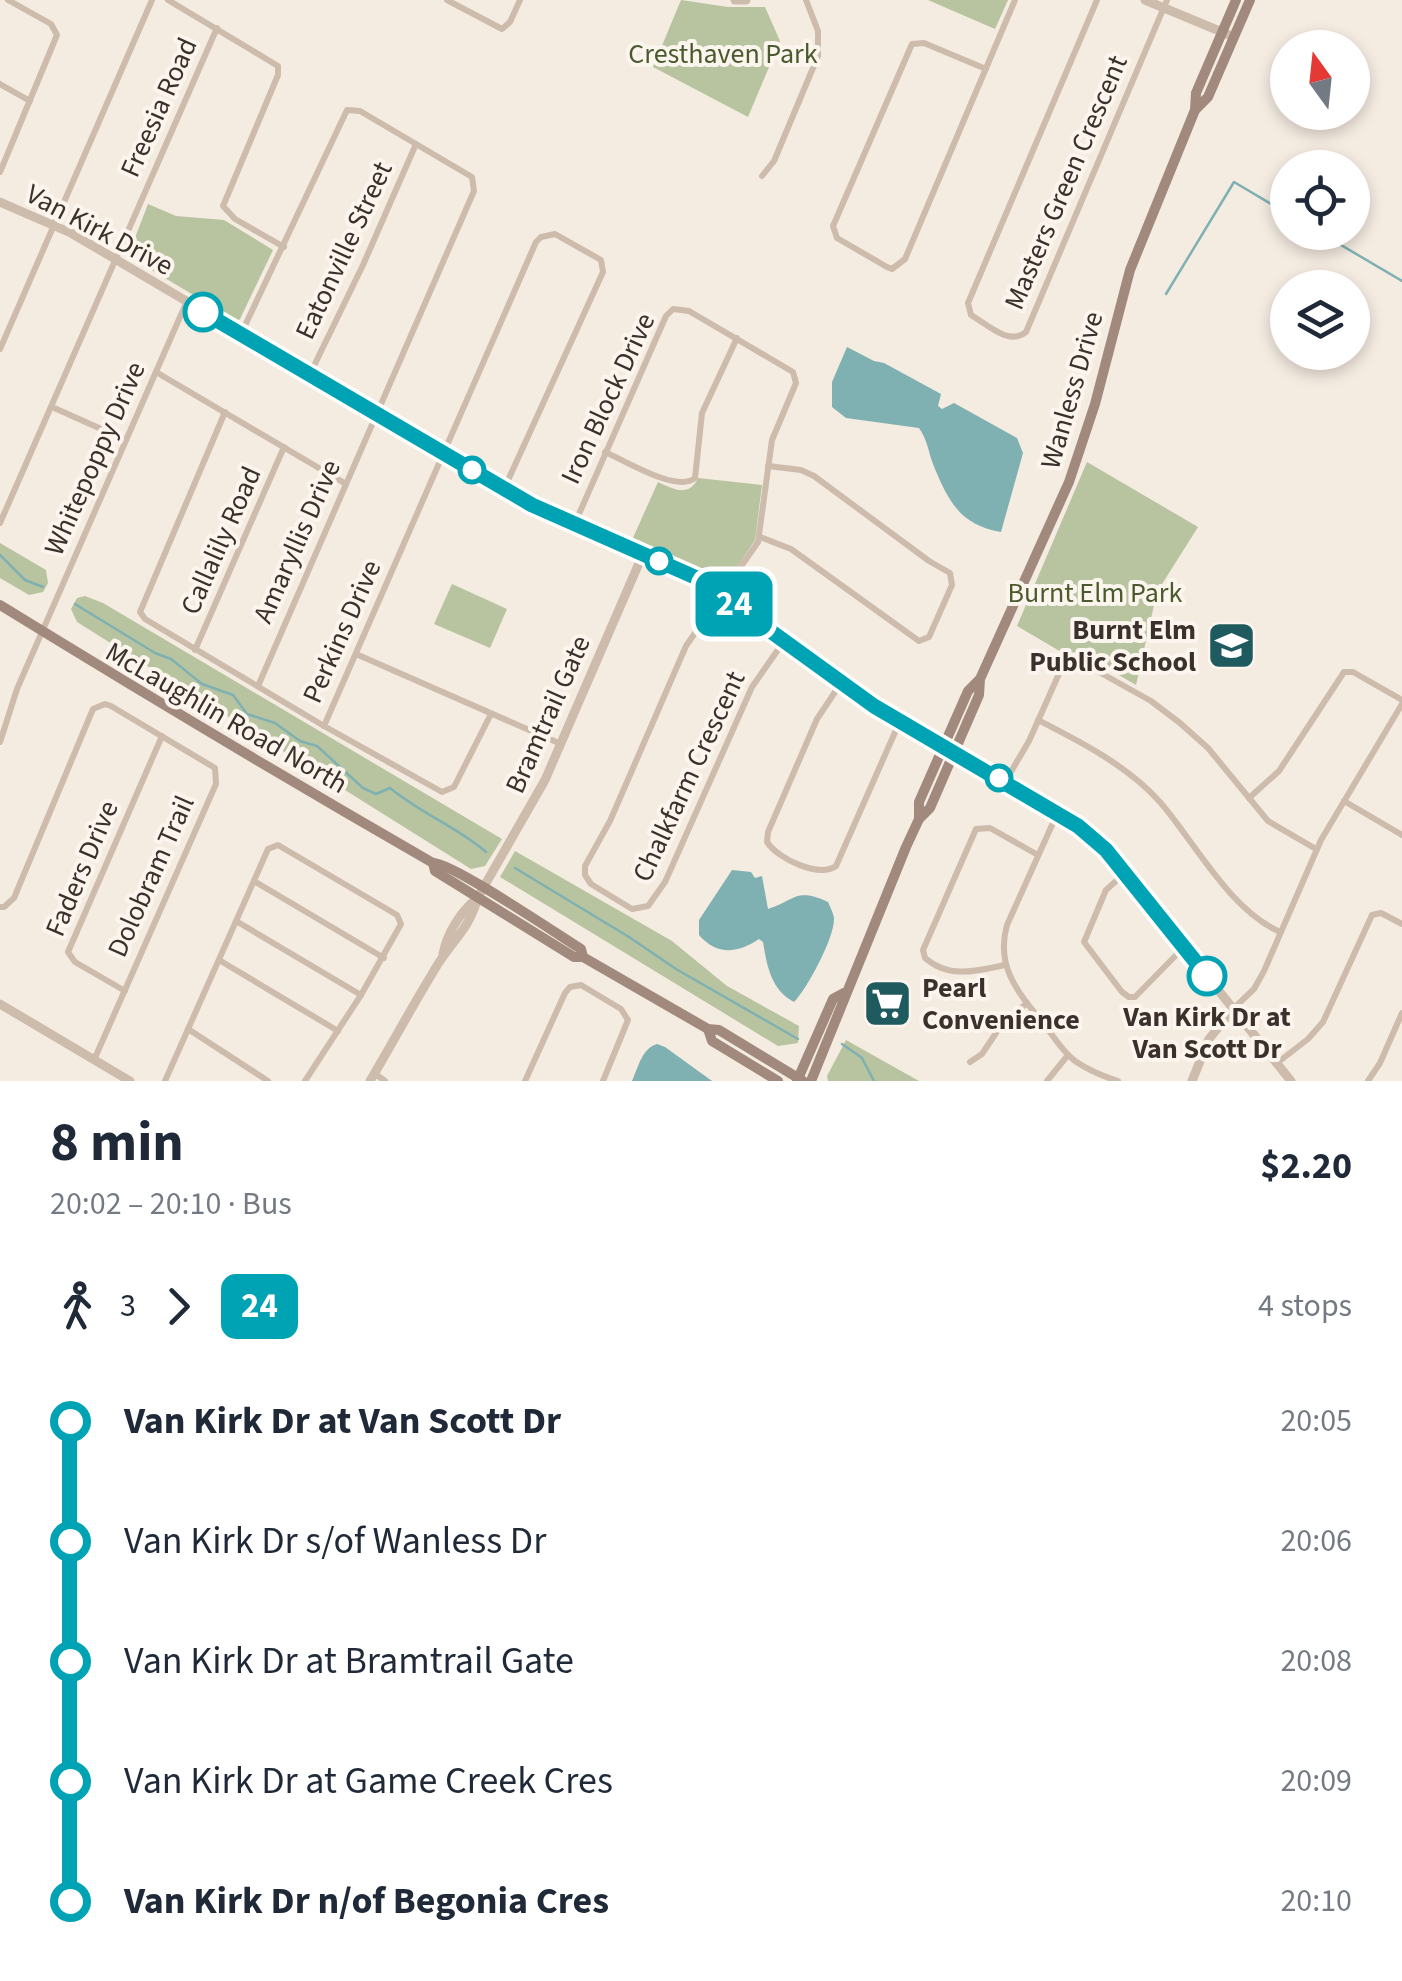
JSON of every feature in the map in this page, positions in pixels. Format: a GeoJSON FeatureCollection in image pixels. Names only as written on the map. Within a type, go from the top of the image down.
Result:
{"type":"FeatureCollection","features":[{"type":"Feature","properties":{"kind":"main road","name":"Wanless Drive"},"geometry":{"type":"LineString","coordinates":[[811,1081],[919,818],[919,802],[949,749],[968,690],[980,679],[1069,482],[1095,404],[1130,270],[1195,110],[1208,96],[1236,0]]}},
{"type":"Feature","properties":{"kind":"main road","name":"Wanless Drive"},"geometry":{"type":"LineString","coordinates":[[1228,35],[1250,0]]}},
{"type":"Feature","properties":{"kind":"main road","name":"McLaughlin Road North"},"geometry":{"type":"LineString","coordinates":[[0,605],[433,863],[441,862],[480,893],[581,948],[582,957],[708,1029],[719,1030],[800,1080]]}},
{"type":"Feature","properties":{"kind":"main road","name":"Wanless Drive"},"geometry":{"type":"LineString","coordinates":[[800,1080],[833,999],[844,993]]}},
{"type":"Feature","properties":{"kind":"main road","name":"McLaughlin Road North"},"geometry":{"type":"LineString","coordinates":[[708,1029],[712,1041],[778,1081]]}},
{"type":"Feature","properties":{"kind":"street"},"geometry":{"type":"LineString","coordinates":[[0,172],[58,35],[51,24],[8,0]]}},
{"type":"Feature","properties":{"kind":"street"},"geometry":{"type":"LineString","coordinates":[[0,349],[152,0]]}},
{"type":"Feature","properties":{"kind":"street"},"geometry":{"type":"LineString","coordinates":[[168,0],[278,66],[278,75],[223,206],[235,219],[284,247]]}},
{"type":"Feature","properties":{"kind":"street"},"geometry":{"type":"LineString","coordinates":[[447,0],[502,29],[510,22],[520,0]]}},
{"type":"Feature","properties":{"kind":"street"},"geometry":{"type":"LineString","coordinates":[[735,0],[746,0]]}},
{"type":"Feature","properties":{"kind":"street"},"geometry":{"type":"LineString","coordinates":[[762,176],[774,161],[818,56],[818,31],[806,0]]}},
{"type":"Feature","properties":{"kind":"street"},"geometry":{"type":"LineString","coordinates":[[986,68],[920,41],[912,44],[834,226],[837,238],[887,267],[902,264],[986,68],[1015,0]]}},
{"type":"Feature","properties":{"kind":"street","name":"Masters Green Crescent"},"geometry":{"type":"LineString","coordinates":[[1097,0],[968,303],[971,315],[1010,338],[1026,332],[1166,4]]}},
{"type":"Feature","properties":{"kind":"street"},"geometry":{"type":"LineString","coordinates":[[1145,0],[1166,4],[1228,35]]}},
{"type":"Feature","properties":{"kind":"street","name":"Freesia Road"},"geometry":{"type":"LineString","coordinates":[[0,522],[218,28]]}},
{"type":"Feature","properties":{"kind":"street"},"geometry":{"type":"LineString","coordinates":[[0,84],[30,101]]}},
{"type":"Feature","properties":{"kind":"street"},"geometry":{"type":"LineString","coordinates":[[241,334],[346,110],[357,109],[416,144]]}},
{"type":"Feature","properties":{"kind":"street","name":"Eatonville Street"},"geometry":{"type":"LineString","coordinates":[[310,374],[364,265],[416,144]]}},
{"type":"Feature","properties":{"kind":"street","name":"Amaryllis Drive"},"geometry":{"type":"LineString","coordinates":[[258,686],[475,187],[472,177],[416,144]]}},
{"type":"Feature","properties":{"kind":"street","name":"Van Kirk Drive"},"geometry":{"type":"LineString","coordinates":[[0,202],[54,225],[116,260],[504,488],[574,524],[697,578],[841,683],[1095,839],[1291,1081]]}},
{"type":"Feature","properties":{"kind":"street","name":"Perkins Drive"},"geometry":{"type":"LineString","coordinates":[[491,714],[454,787],[442,792],[324,726],[536,242],[554,234],[601,260],[603,272],[504,488]]}},
{"type":"Feature","properties":{"kind":"street","name":"Whitepoppy Drive"},"geometry":{"type":"LineString","coordinates":[[0,742],[17,690],[186,301]]}},
{"type":"Feature","properties":{"kind":"street","name":"Iron Block Drive"},"geometry":{"type":"LineString","coordinates":[[574,524],[666,316],[673,309],[689,312],[790,368],[796,379],[775,430],[760,537],[722,596]]}},
{"type":"Feature","properties":{"kind":"street"},"geometry":{"type":"LineString","coordinates":[[605,452],[676,484],[695,478],[702,413],[737,338]]}},
{"type":"Feature","properties":{"kind":"street"},"geometry":{"type":"LineString","coordinates":[[156,372],[346,484]]}},
{"type":"Feature","properties":{"kind":"street"},"geometry":{"type":"LineString","coordinates":[[52,407],[126,440]]}},
{"type":"Feature","properties":{"kind":"street"},"geometry":{"type":"LineString","coordinates":[[225,412],[140,609],[145,619],[324,726]]}},
{"type":"Feature","properties":{"kind":"street","name":"Callalily Road"},"geometry":{"type":"LineString","coordinates":[[196,650],[284,447]]}},
{"type":"Feature","properties":{"kind":"street"},"geometry":{"type":"LineString","coordinates":[[760,537],[792,549],[919,641],[931,634],[953,582],[950,572],[929,561],[814,476],[802,470],[768,466]]}},
{"type":"Feature","properties":{"kind":"street","name":"Bramtrail Gate"},"geometry":{"type":"LineString","coordinates":[[372,1077],[443,956],[446,941],[480,893],[539,793],[643,554]]}},
{"type":"Feature","properties":{"kind":"street","name":"Chalkfarm Crescent"},"geometry":{"type":"LineString","coordinates":[[722,596],[686,646],[610,821],[586,866],[585,875],[591,884],[632,909],[652,904],[678,856],[756,680],[784,641]]}},
{"type":"Feature","properties":{"kind":"street"},"geometry":{"type":"LineString","coordinates":[[356,654],[561,744]]}},
{"type":"Feature","properties":{"kind":"street"},"geometry":{"type":"LineString","coordinates":[[1006,782],[1064,664],[1068,659],[1079,660],[1180,723],[1208,748],[1274,826],[1316,850]]}},
{"type":"Feature","properties":{"kind":"street"},"geometry":{"type":"LineString","coordinates":[[1192,1081],[1216,1027],[1254,988],[1316,850],[1402,702],[1353,672],[1344,672],[1279,771],[1249,798]]}},
{"type":"Feature","properties":{"kind":"street"},"geometry":{"type":"LineString","coordinates":[[841,683],[817,719],[768,832],[767,842],[775,852],[818,871],[827,872],[836,866],[900,721]]}},
{"type":"Feature","properties":{"kind":"street","name":"Dolobram Trail"},"geometry":{"type":"LineString","coordinates":[[0,907],[4,908],[14,898],[93,709],[105,704],[112,706],[212,766],[218,778],[94,1060]]}},
{"type":"Feature","properties":{"kind":"street"},"geometry":{"type":"LineString","coordinates":[[1038,720],[1110,761],[1144,786],[1248,912],[1280,932]]}},
{"type":"Feature","properties":{"kind":"street","name":"Faders Drive"},"geometry":{"type":"LineString","coordinates":[[125,991],[74,962],[68,952],[162,736]]}},
{"type":"Feature","properties":{"kind":"street"},"geometry":{"type":"LineString","coordinates":[[1344,801],[1402,835]]}},
{"type":"Feature","properties":{"kind":"street"},"geometry":{"type":"LineString","coordinates":[[1057,814],[1007,926],[1003,944],[1005,965],[1014,986],[1068,1055],[1115,1081]]}},
{"type":"Feature","properties":{"kind":"street"},"geometry":{"type":"LineString","coordinates":[[1005,965],[952,972],[927,960],[924,950],[976,829],[990,828],[1038,855]]}},
{"type":"Feature","properties":{"kind":"street"},"geometry":{"type":"LineString","coordinates":[[165,1081],[268,849],[278,845],[400,920],[400,929],[384,958],[305,1081]]}},
{"type":"Feature","properties":{"kind":"street"},"geometry":{"type":"LineString","coordinates":[[1125,874],[1106,890],[1084,942],[1125,996],[1135,997],[1184,948]]}},
{"type":"Feature","properties":{"kind":"street"},"geometry":{"type":"LineString","coordinates":[[254,881],[384,958]]}},
{"type":"Feature","properties":{"kind":"street"},"geometry":{"type":"LineString","coordinates":[[1277,1063],[1313,1035],[1323,1022],[1372,915],[1381,913],[1402,924]]}},
{"type":"Feature","properties":{"kind":"street"},"geometry":{"type":"LineString","coordinates":[[236,921],[361,996]]}},
{"type":"Feature","properties":{"kind":"street"},"geometry":{"type":"LineString","coordinates":[[219,960],[338,1031]]}},
{"type":"Feature","properties":{"kind":"street"},"geometry":{"type":"LineString","coordinates":[[525,1081],[565,993],[575,985],[627,1015],[628,1026],[603,1081]]}},
{"type":"Feature","properties":{"kind":"street"},"geometry":{"type":"LineString","coordinates":[[970,1062],[982,1054],[1002,1024],[1027,1003]]}},
{"type":"Feature","properties":{"kind":"street"},"geometry":{"type":"LineString","coordinates":[[0,1004],[130,1081]]}},
{"type":"Feature","properties":{"kind":"street"},"geometry":{"type":"LineString","coordinates":[[1368,1081],[1402,1014]]}},
{"type":"Feature","properties":{"kind":"street"},"geometry":{"type":"LineString","coordinates":[[188,1030],[268,1081]]}},
{"type":"Feature","properties":{"kind":"street"},"geometry":{"type":"LineString","coordinates":[[1046,1081],[1068,1055]]}},
{"type":"Feature","properties":{"kind":"street"},"geometry":{"type":"LineString","coordinates":[[372,1077],[385,1081]]}},
{"type":"Feature","properties":{"kind":"green space","name":"Cresthaven Park"},"geometry":{"type":"Polygon","coordinates":[[[681,0],[728,7],[765,7],[780,41],[748,117],[653,67],[681,0]]]}},
{"type":"Feature","properties":{"kind":"green space"},"geometry":{"type":"Polygon","coordinates":[[[928,0],[1008,0],[995,29],[928,0]]]}},
{"type":"Feature","properties":{"kind":"green space"},"geometry":{"type":"Polygon","coordinates":[[[148,204],[176,216],[224,220],[273,250],[240,319],[237,321],[128,256],[148,204]]]}},
{"type":"Feature","properties":{"kind":"green space","name":"Burnt Elm Park"},"geometry":{"type":"Polygon","coordinates":[[[1087,462],[1198,527],[1157,592],[1136,685],[1079,652],[1063,653],[1017,626],[1087,462]]]}},
{"type":"Feature","properties":{"kind":"green space"},"geometry":{"type":"Polygon","coordinates":[[[698,478],[762,485],[755,540],[722,584],[689,564],[632,540],[658,482],[685,490],[698,478]]]}},
{"type":"Feature","properties":{"kind":"green space"},"geometry":{"type":"Polygon","coordinates":[[[0,543],[46,570],[48,583],[43,592],[29,595],[0,578],[0,543]]]}},
{"type":"Feature","properties":{"kind":"green space"},"geometry":{"type":"Polygon","coordinates":[[[452,584],[507,609],[490,648],[434,624],[452,584]]]}},
{"type":"Feature","properties":{"kind":"green space"},"geometry":{"type":"Polygon","coordinates":[[[85,596],[103,603],[502,839],[485,866],[471,869],[77,622],[71,609],[77,598],[85,596]]]}},
{"type":"Feature","properties":{"kind":"green space"},"geometry":{"type":"Polygon","coordinates":[[[515,851],[672,941],[727,986],[799,1026],[798,1043],[778,1046],[500,877],[515,851]]]}},
{"type":"Feature","properties":{"kind":"green space"},"geometry":{"type":"Polygon","coordinates":[[[846,1040],[919,1081],[828,1081],[846,1040]]]}},
{"type":"Feature","properties":{"kind":"water"},"geometry":{"type":"Polygon","coordinates":[[[847,347],[941,394],[938,406],[942,409],[954,403],[1017,438],[1023,453],[1001,532],[975,524],[957,509],[944,489],[919,428],[846,418],[832,407],[832,382],[847,347]]]}},
{"type":"Feature","properties":{"kind":"water"},"geometry":{"type":"Polygon","coordinates":[[[732,870],[751,872],[755,878],[762,876],[768,909],[802,896],[828,902],[834,918],[830,937],[813,975],[794,1002],[775,984],[759,939],[728,950],[713,946],[699,935],[699,920],[732,870]]]}},
{"type":"Feature","properties":{"kind":"water"},"geometry":{"type":"Polygon","coordinates":[[[657,1044],[712,1081],[632,1081],[644,1054],[657,1044]]]}},
{"type":"Feature","properties":{"kind":"waterway"},"geometry":{"type":"LineString","coordinates":[[1166,294],[1234,182],[1270,203]]}},
{"type":"Feature","properties":{"kind":"waterway"},"geometry":{"type":"LineString","coordinates":[[1349,250],[1402,281]]}},
{"type":"Feature","properties":{"kind":"waterway"},"geometry":{"type":"LineString","coordinates":[[0,555],[25,580],[43,587]]}},
{"type":"Feature","properties":{"kind":"waterway"},"geometry":{"type":"LineString","coordinates":[[75,604],[171,659],[202,684],[233,695],[247,714],[275,723],[300,741],[317,746],[363,788],[376,794],[390,788],[486,852]]}},
{"type":"Feature","properties":{"kind":"waterway"},"geometry":{"type":"LineString","coordinates":[[515,868],[676,969],[798,1039]]}},
{"type":"Feature","properties":{"kind":"waterway"},"geometry":{"type":"LineString","coordinates":[[842,1044],[862,1058],[874,1081]]}},
{"type":"Feature","properties":{"kind":"bus line","name":"24"},"geometry":{"type":"LineString","coordinates":[[203,312],[532,505],[697,578],[874,706],[1078,826],[1106,850],[1207,976]]}},
{"type":"Feature","properties":{"kind":"place","name":"Burnt Elm Public School"},"geometry":{"type":"Point","coordinates":[1231,645]}},
{"type":"Feature","properties":{"kind":"place","name":"Van Kirk Dr at Van Scott Dr"},"geometry":{"type":"Point","coordinates":[1207,976]}},
{"type":"Feature","properties":{"kind":"place","name":"Pearl Convenience"},"geometry":{"type":"Point","coordinates":[887,1003]}}]}
